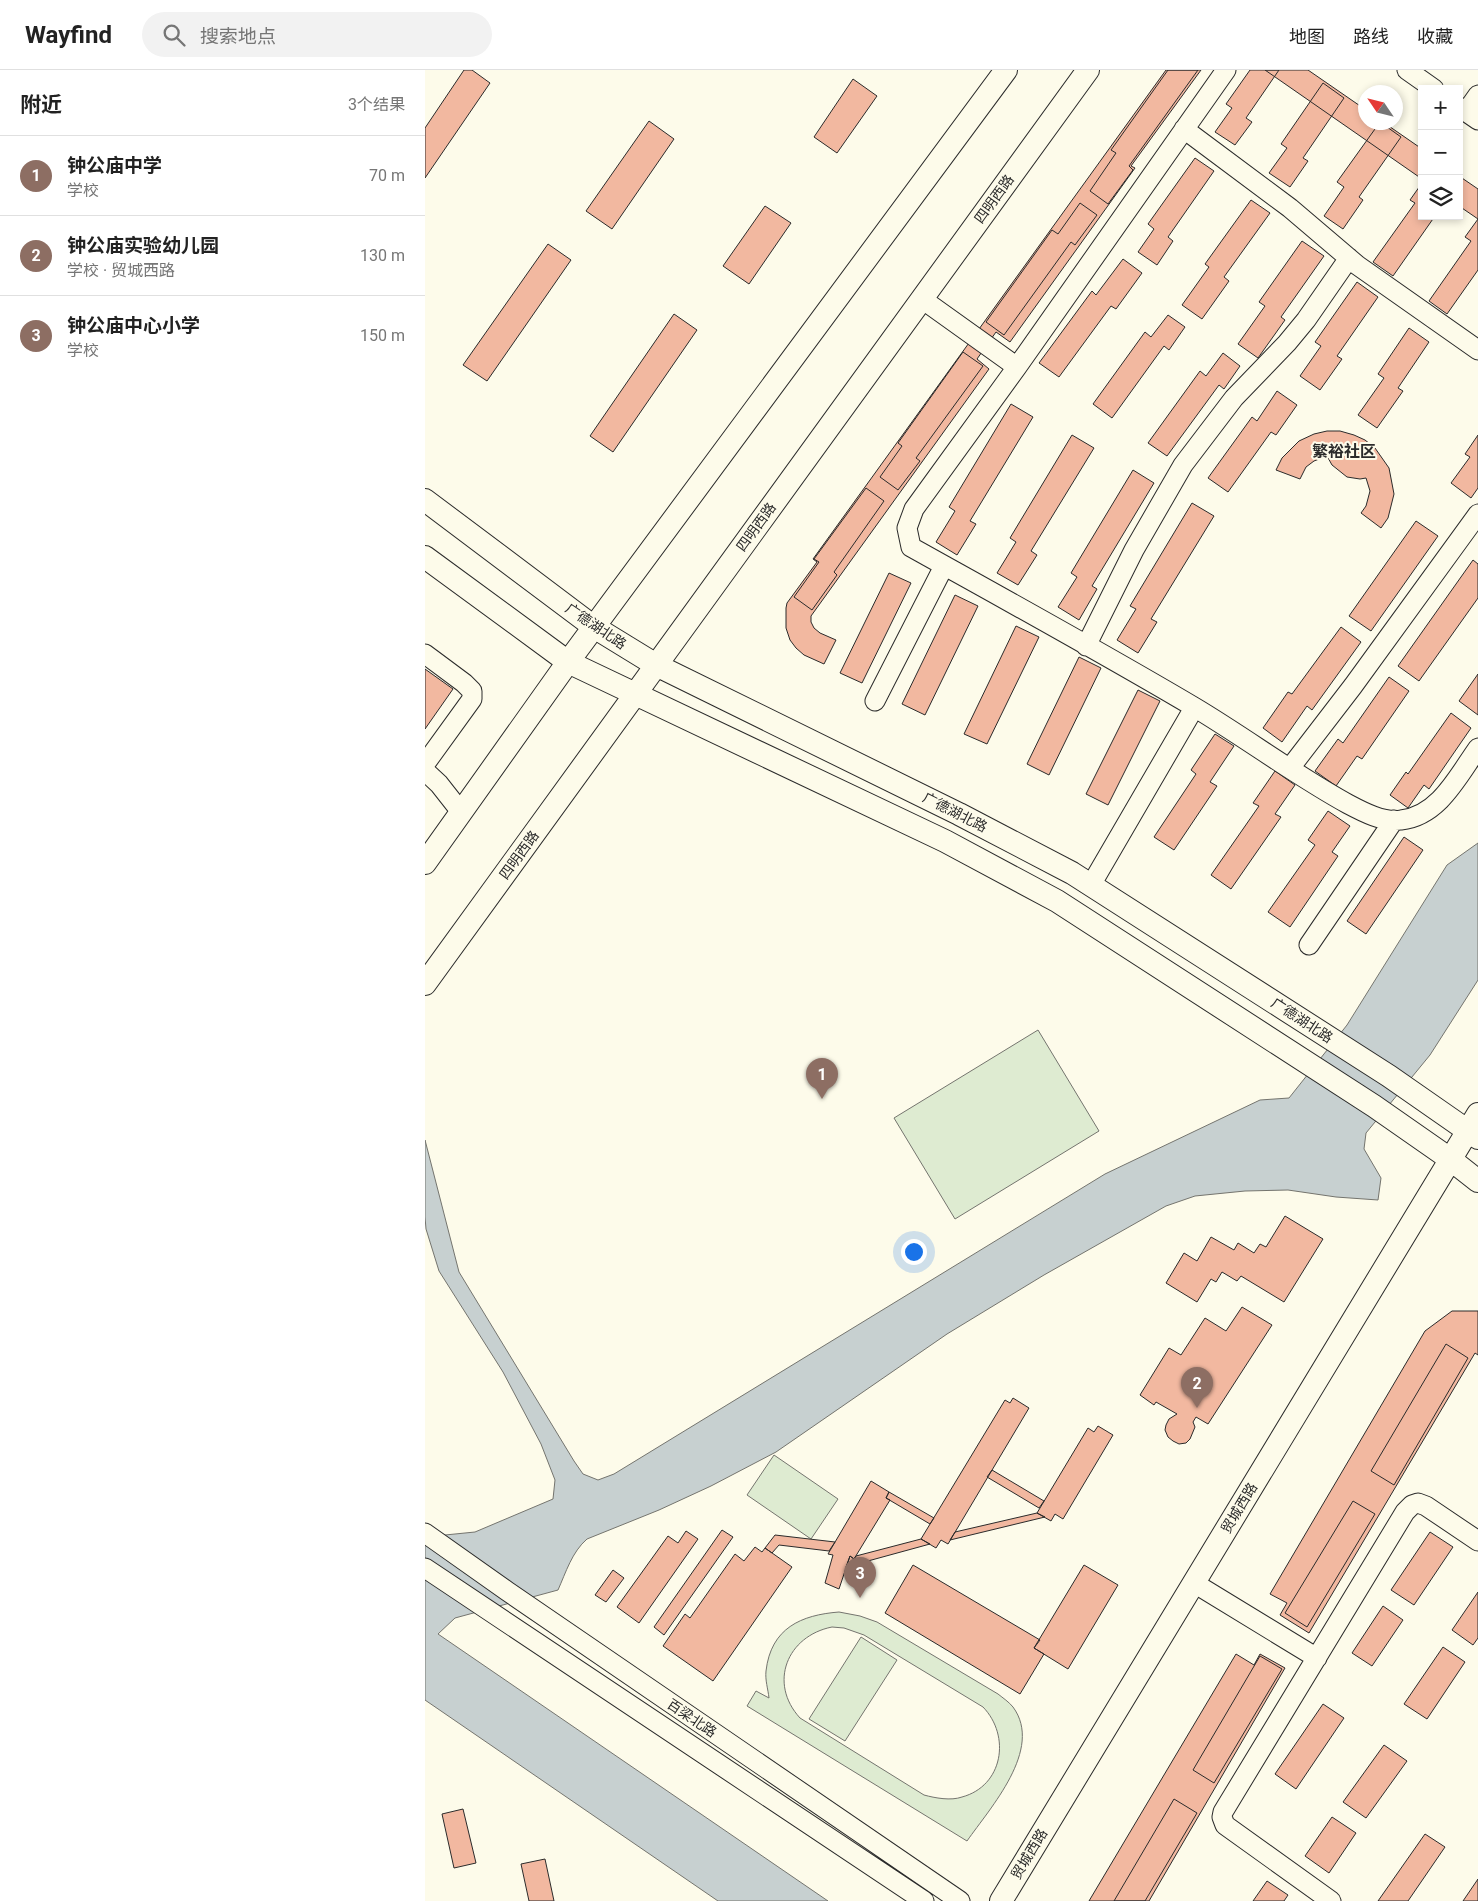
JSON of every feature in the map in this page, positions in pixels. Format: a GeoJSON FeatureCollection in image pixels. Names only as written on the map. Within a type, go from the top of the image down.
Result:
{"type":"FeatureCollection","features":[{"type":"Feature","properties":{"kind":"main road"},"geometry":{"type":"LineString","coordinates":[[425,863],[568,662],[1006,70]]}},
{"type":"Feature","properties":{"kind":"main road","name":"四明西路"},"geometry":{"type":"LineString","coordinates":[[425,984],[1088,70]]}},
{"type":"Feature","properties":{"kind":"main road","name":"广德湖北路"},"geometry":{"type":"LineString","coordinates":[[425,500],[594,627],[656,665],[959,814],[1072,873],[1389,1076],[1475,1128]]}},
{"type":"Feature","properties":{"kind":"main road"},"geometry":{"type":"LineString","coordinates":[[425,557],[568,662],[945,841],[1041,893],[1306,1061],[1450,1159],[1478,1181]]}},
{"type":"Feature","properties":{"kind":"main road","name":"贸城西路"},"geometry":{"type":"LineString","coordinates":[[1001,1901],[1450,1159],[1475,1128]]}},
{"type":"Feature","properties":{"kind":"street"},"geometry":{"type":"LineString","coordinates":[[1226,70],[1017,367],[914,509],[907,528],[911,547],[1195,708],[1349,805],[1379,818],[1394,820],[1418,817],[1434,806],[1449,789],[1478,748]]}},
{"type":"Feature","properties":{"kind":"street"},"geometry":{"type":"LineString","coordinates":[[1407,70],[1428,85]]}},
{"type":"Feature","properties":{"kind":"street"},"geometry":{"type":"LineString","coordinates":[[1468,113],[1478,95]]}},
{"type":"Feature","properties":{"kind":"street"},"geometry":{"type":"LineString","coordinates":[[1184,129],[1290,208],[1349,258],[1477,347]]}},
{"type":"Feature","properties":{"kind":"street"},"geometry":{"type":"LineString","coordinates":[[1086,646],[1134,550],[1183,465],[1234,398],[1287,343],[1306,320],[1349,258]]}},
{"type":"Feature","properties":{"kind":"street"},"geometry":{"type":"LineString","coordinates":[[922,298],[1017,367]]}},
{"type":"Feature","properties":{"kind":"street"},"geometry":{"type":"LineString","coordinates":[[1290,768],[1353,686],[1478,514]]}},
{"type":"Feature","properties":{"kind":"street"},"geometry":{"type":"LineString","coordinates":[[875,701],[944,566]]}},
{"type":"Feature","properties":{"kind":"street"},"geometry":{"type":"LineString","coordinates":[[425,654],[464,683],[472,692],[472,699],[425,764]]}},
{"type":"Feature","properties":{"kind":"street"},"geometry":{"type":"LineString","coordinates":[[1091,886],[1195,708]]}},
{"type":"Feature","properties":{"kind":"street"},"geometry":{"type":"LineString","coordinates":[[425,771],[439,784],[461,812]]}},
{"type":"Feature","properties":{"kind":"street"},"geometry":{"type":"LineString","coordinates":[[1309,945],[1394,820]]}},
{"type":"Feature","properties":{"kind":"street"},"geometry":{"type":"LineString","coordinates":[[1331,1901],[1225,1825],[1222,1818],[1223,1812],[1405,1512],[1412,1505],[1418,1503],[1426,1506],[1478,1541]]}},
{"type":"Feature","properties":{"kind":"street","name":"百梁北路"},"geometry":{"type":"LineString","coordinates":[[425,1533],[960,1901]]}},
{"type":"Feature","properties":{"kind":"street","name":"百梁北路"},"geometry":{"type":"LineString","coordinates":[[425,1568],[923,1901]]}},
{"type":"Feature","properties":{"kind":"street"},"geometry":{"type":"LineString","coordinates":[[1194,1583],[1317,1658]]}},
{"type":"Feature","properties":{"kind":"green space"},"geometry":{"type":"Polygon","coordinates":[[[1038,1030],[1099,1131],[955,1219],[894,1118],[1038,1030]]]}},
{"type":"Feature","properties":{"kind":"green space"},"geometry":{"type":"Polygon","coordinates":[[[774,1455],[838,1499],[811,1539],[747,1495],[774,1455]]]}},
{"type":"Feature","properties":{"kind":"green space"},"geometry":{"type":"Polygon","coordinates":[[[839,1612],[877,1622],[998,1694],[1013,1707],[1021,1723],[1022,1741],[1018,1759],[1000,1795],[967,1841],[747,1706],[756,1691],[769,1698],[766,1671],[769,1656],[781,1634],[790,1626],[812,1616],[839,1612]],[[832,1627],[816,1632],[804,1640],[794,1651],[787,1663],[784,1676],[785,1690],[790,1704],[800,1718],[924,1795],[943,1799],[958,1798],[976,1791],[987,1782],[994,1771],[998,1759],[999,1745],[992,1719],[983,1707],[864,1635],[844,1628],[832,1627]]]}},
{"type":"Feature","properties":{"kind":"green space"},"geometry":{"type":"Polygon","coordinates":[[[861,1637],[897,1660],[845,1741],[809,1719],[861,1637]]]}},
{"type":"Feature","properties":{"kind":"shaded area"},"geometry":{"type":"Polygon","coordinates":[[[1478,843],[1478,980],[1430,1055],[1366,1133],[1364,1149],[1381,1178],[1378,1200],[1336,1197],[1288,1190],[1245,1191],[1195,1196],[1166,1206],[1044,1275],[947,1334],[776,1452],[711,1486],[659,1510],[587,1539],[573,1556],[558,1590],[455,1618],[438,1634],[828,1901],[718,1901],[425,1700],[425,1537],[475,1532],[553,1499],[555,1480],[541,1444],[503,1372],[439,1271],[426,1229],[425,1140],[459,1272],[574,1461],[583,1474],[598,1480],[614,1474],[1105,1174],[1260,1100],[1289,1098],[1347,1025],[1447,865],[1478,843]]]}},
{"type":"Feature","properties":{"kind":"building"},"geometry":{"type":"Polygon","coordinates":[[[464,70],[472,70],[490,83],[425,178],[425,128],[464,70]]]}},
{"type":"Feature","properties":{"kind":"building"},"geometry":{"type":"Polygon","coordinates":[[[1166,70],[1201,70],[1131,166],[1135,168],[1010,342],[996,332],[977,359],[989,369],[811,616],[814,628],[820,633],[836,640],[824,664],[804,655],[790,640],[786,628],[786,608],[787,603],[817,562],[813,559],[1166,70]]]}},
{"type":"Feature","properties":{"kind":"building"},"geometry":{"type":"Polygon","coordinates":[[[1168,70],[1198,70],[1129,166],[1133,170],[1108,204],[1090,191],[1116,153],[1111,150],[1168,70]]]}},
{"type":"Feature","properties":{"kind":"building"},"geometry":{"type":"Polygon","coordinates":[[[1250,70],[1279,70],[1246,118],[1252,122],[1235,145],[1215,132],[1232,108],[1226,104],[1250,70]]]}},
{"type":"Feature","properties":{"kind":"building"},"geometry":{"type":"Polygon","coordinates":[[[1265,70],[1308,70],[1358,104],[1358,130],[1395,130],[1418,146],[1418,176],[1265,70]]]}},
{"type":"Feature","properties":{"kind":"building"},"geometry":{"type":"Polygon","coordinates":[[[853,79],[877,96],[837,153],[814,137],[853,79]]]}},
{"type":"Feature","properties":{"kind":"building"},"geometry":{"type":"Polygon","coordinates":[[[1323,83],[1344,98],[1303,158],[1308,161],[1290,187],[1269,173],[1287,148],[1281,144],[1323,83]]]}},
{"type":"Feature","properties":{"kind":"building"},"geometry":{"type":"Polygon","coordinates":[[[649,121],[674,139],[612,229],[586,211],[649,121]]]}},
{"type":"Feature","properties":{"kind":"building"},"geometry":{"type":"Polygon","coordinates":[[[1374,130],[1391,130],[1401,137],[1359,197],[1363,200],[1343,229],[1324,216],[1344,187],[1337,182],[1374,130]]]}},
{"type":"Feature","properties":{"kind":"building"},"geometry":{"type":"Polygon","coordinates":[[[1195,158],[1214,171],[1168,237],[1173,241],[1157,265],[1138,252],[1154,229],[1148,224],[1195,158]]]}},
{"type":"Feature","properties":{"kind":"building"},"geometry":{"type":"Polygon","coordinates":[[[1463,179],[1478,189],[1478,219],[1463,209],[1463,179]]]}},
{"type":"Feature","properties":{"kind":"building"},"geometry":{"type":"Polygon","coordinates":[[[1418,189],[1418,220],[1432,220],[1393,276],[1373,262],[1415,203],[1410,200],[1418,189]]]}},
{"type":"Feature","properties":{"kind":"building"},"geometry":{"type":"Polygon","coordinates":[[[1251,200],[1270,213],[1224,277],[1229,281],[1202,319],[1182,305],[1209,267],[1205,264],[1251,200]]]}},
{"type":"Feature","properties":{"kind":"building"},"geometry":{"type":"Polygon","coordinates":[[[1080,203],[1097,215],[1075,245],[1071,242],[1004,335],[986,322],[1052,230],[1058,234],[1080,203]]]}},
{"type":"Feature","properties":{"kind":"building"},"geometry":{"type":"Polygon","coordinates":[[[765,206],[791,223],[749,284],[723,266],[765,206]]]}},
{"type":"Feature","properties":{"kind":"building"},"geometry":{"type":"Polygon","coordinates":[[[1478,219],[1478,270],[1447,314],[1429,301],[1471,241],[1465,237],[1478,219]]]}},
{"type":"Feature","properties":{"kind":"building"},"geometry":{"type":"Polygon","coordinates":[[[1302,241],[1324,256],[1281,317],[1285,320],[1258,358],[1238,344],[1265,306],[1259,302],[1302,241]]]}},
{"type":"Feature","properties":{"kind":"building"},"geometry":{"type":"Polygon","coordinates":[[[548,244],[571,260],[487,381],[463,365],[548,244]]]}},
{"type":"Feature","properties":{"kind":"building"},"geometry":{"type":"Polygon","coordinates":[[[1123,259],[1142,273],[1116,309],[1111,306],[1059,377],[1039,363],[1092,291],[1096,295],[1123,259]]]}},
{"type":"Feature","properties":{"kind":"building"},"geometry":{"type":"Polygon","coordinates":[[[1357,282],[1378,297],[1337,356],[1342,359],[1320,390],[1300,376],[1321,346],[1315,342],[1357,282]]]}},
{"type":"Feature","properties":{"kind":"building"},"geometry":{"type":"Polygon","coordinates":[[[674,314],[697,330],[613,452],[590,436],[674,314]]]}},
{"type":"Feature","properties":{"kind":"building"},"geometry":{"type":"Polygon","coordinates":[[[1168,315],[1185,327],[1169,350],[1164,346],[1112,418],[1093,404],[1145,332],[1151,337],[1168,315]]]}},
{"type":"Feature","properties":{"kind":"building"},"geometry":{"type":"Polygon","coordinates":[[[1409,328],[1429,342],[1398,388],[1403,391],[1377,428],[1358,415],[1384,378],[1378,374],[1409,328]]]}},
{"type":"Feature","properties":{"kind":"building"},"geometry":{"type":"Polygon","coordinates":[[[963,352],[983,366],[916,458],[920,461],[898,490],[880,477],[902,446],[898,443],[963,352]]]}},
{"type":"Feature","properties":{"kind":"building"},"geometry":{"type":"Polygon","coordinates":[[[1223,353],[1240,366],[1224,389],[1219,385],[1167,456],[1148,443],[1200,371],[1206,376],[1223,353]]]}},
{"type":"Feature","properties":{"kind":"building"},"geometry":{"type":"Polygon","coordinates":[[[1277,391],[1297,405],[1276,435],[1271,432],[1228,492],[1208,478],[1252,417],[1257,421],[1277,391]]]}},
{"type":"Feature","properties":{"kind":"building"},"geometry":{"type":"Polygon","coordinates":[[[1011,404],[1033,417],[970,521],[976,524],[957,555],[936,542],[955,511],[949,507],[1011,404]]]}},
{"type":"Feature","properties":{"kind":"building"},"geometry":{"type":"Polygon","coordinates":[[[1340,431],[1365,440],[1375,448],[1389,468],[1394,494],[1388,518],[1381,528],[1361,513],[1366,506],[1370,491],[1366,478],[1347,477],[1332,465],[1327,456],[1314,461],[1306,467],[1300,479],[1276,470],[1282,458],[1299,441],[1314,434],[1340,431]]]}},
{"type":"Feature","properties":{"kind":"building"},"geometry":{"type":"Polygon","coordinates":[[[1072,435],[1094,448],[1031,551],[1037,555],[1018,585],[997,573],[1016,542],[1010,538],[1072,435]]]}},
{"type":"Feature","properties":{"kind":"building"},"geometry":{"type":"Polygon","coordinates":[[[1478,435],[1478,488],[1471,498],[1451,483],[1470,457],[1465,454],[1478,435]]]}},
{"type":"Feature","properties":{"kind":"building"},"geometry":{"type":"Polygon","coordinates":[[[1133,470],[1154,483],[1092,586],[1097,589],[1079,620],[1058,607],[1077,577],[1071,573],[1133,470]]]}},
{"type":"Feature","properties":{"kind":"building"},"geometry":{"type":"Polygon","coordinates":[[[866,488],[884,501],[834,572],[837,575],[812,610],[794,597],[819,562],[814,559],[866,488]]]}},
{"type":"Feature","properties":{"kind":"building"},"geometry":{"type":"Polygon","coordinates":[[[1192,503],[1214,516],[1151,619],[1157,622],[1138,653],[1117,640],[1136,609],[1130,606],[1192,503]]]}},
{"type":"Feature","properties":{"kind":"building"},"geometry":{"type":"Polygon","coordinates":[[[1416,521],[1438,536],[1371,631],[1349,616],[1416,521]]]}},
{"type":"Feature","properties":{"kind":"building"},"geometry":{"type":"Polygon","coordinates":[[[1473,560],[1478,564],[1478,598],[1419,681],[1398,666],[1473,560]]]}},
{"type":"Feature","properties":{"kind":"building"},"geometry":{"type":"Polygon","coordinates":[[[889,573],[911,583],[862,683],[840,673],[889,573]]]}},
{"type":"Feature","properties":{"kind":"building"},"geometry":{"type":"Polygon","coordinates":[[[955,595],[978,606],[925,715],[902,704],[955,595]]]}},
{"type":"Feature","properties":{"kind":"building"},"geometry":{"type":"Polygon","coordinates":[[[1016,626],[1039,637],[987,744],[964,734],[1016,626]]]}},
{"type":"Feature","properties":{"kind":"building"},"geometry":{"type":"Polygon","coordinates":[[[1341,627],[1361,642],[1312,710],[1307,706],[1282,742],[1263,728],[1288,692],[1292,694],[1341,627]]]}},
{"type":"Feature","properties":{"kind":"building"},"geometry":{"type":"Polygon","coordinates":[[[1079,657],[1101,668],[1049,775],[1027,764],[1079,657]]]}},
{"type":"Feature","properties":{"kind":"building"},"geometry":{"type":"Polygon","coordinates":[[[425,669],[453,689],[425,729],[425,669]]]}},
{"type":"Feature","properties":{"kind":"building"},"geometry":{"type":"Polygon","coordinates":[[[1478,674],[1478,715],[1459,701],[1478,674]]]}},
{"type":"Feature","properties":{"kind":"building"},"geometry":{"type":"Polygon","coordinates":[[[1389,677],[1409,691],[1362,759],[1357,756],[1336,786],[1315,771],[1338,739],[1343,743],[1389,677]]]}},
{"type":"Feature","properties":{"kind":"building"},"geometry":{"type":"Polygon","coordinates":[[[1138,690],[1160,701],[1108,805],[1086,794],[1138,690]]]}},
{"type":"Feature","properties":{"kind":"building"},"geometry":{"type":"Polygon","coordinates":[[[1451,713],[1471,728],[1429,789],[1424,785],[1408,808],[1390,795],[1406,772],[1408,774],[1451,713]]]}},
{"type":"Feature","properties":{"kind":"building"},"geometry":{"type":"Polygon","coordinates":[[[1215,734],[1234,746],[1210,782],[1217,786],[1174,850],[1154,837],[1196,774],[1191,770],[1215,734]]]}},
{"type":"Feature","properties":{"kind":"building"},"geometry":{"type":"Polygon","coordinates":[[[1275,771],[1295,785],[1275,814],[1281,817],[1231,889],[1211,875],[1259,806],[1253,803],[1275,771]]]}},
{"type":"Feature","properties":{"kind":"building"},"geometry":{"type":"Polygon","coordinates":[[[1328,811],[1350,826],[1332,852],[1338,856],[1290,927],[1268,912],[1315,845],[1308,840],[1328,811]]]}},
{"type":"Feature","properties":{"kind":"building"},"geometry":{"type":"Polygon","coordinates":[[[1404,837],[1423,850],[1366,934],[1347,921],[1404,837]]]}},
{"type":"Feature","properties":{"kind":"building"},"geometry":{"type":"Polygon","coordinates":[[[1285,1216],[1323,1239],[1284,1302],[1241,1276],[1237,1281],[1222,1272],[1216,1282],[1211,1279],[1197,1302],[1166,1283],[1184,1253],[1197,1261],[1211,1237],[1234,1250],[1238,1243],[1254,1253],[1260,1244],[1266,1247],[1285,1216]]]}},
{"type":"Feature","properties":{"kind":"building"},"geometry":{"type":"Polygon","coordinates":[[[1242,1307],[1272,1325],[1208,1424],[1196,1417],[1193,1422],[1195,1427],[1190,1439],[1186,1443],[1179,1444],[1168,1437],[1165,1430],[1169,1419],[1177,1414],[1156,1402],[1154,1405],[1140,1395],[1169,1348],[1181,1355],[1205,1318],[1226,1331],[1242,1307]]]}},
{"type":"Feature","properties":{"kind":"building"},"geometry":{"type":"Polygon","coordinates":[[[1452,1311],[1478,1311],[1478,1355],[1475,1353],[1309,1633],[1280,1615],[1287,1603],[1270,1594],[1425,1331],[1452,1311]]]}},
{"type":"Feature","properties":{"kind":"building"},"geometry":{"type":"Polygon","coordinates":[[[1446,1344],[1468,1358],[1394,1485],[1371,1471],[1446,1344]]]}},
{"type":"Feature","properties":{"kind":"building"},"geometry":{"type":"Polygon","coordinates":[[[1013,1398],[1029,1408],[948,1544],[941,1540],[936,1548],[921,1539],[1005,1400],[1010,1403],[1013,1398]]]}},
{"type":"Feature","properties":{"kind":"building"},"geometry":{"type":"Polygon","coordinates":[[[1098,1426],[1113,1435],[1063,1519],[1055,1514],[1051,1521],[1037,1513],[1088,1428],[1094,1432],[1098,1426]]]}},
{"type":"Feature","properties":{"kind":"building"},"geometry":{"type":"Polygon","coordinates":[[[992,1470],[1044,1501],[1039,1508],[987,1477],[992,1470]]]}},
{"type":"Feature","properties":{"kind":"building"},"geometry":{"type":"Polygon","coordinates":[[[871,1481],[889,1492],[886,1498],[890,1500],[854,1559],[850,1556],[839,1589],[825,1583],[833,1555],[828,1554],[871,1481]]]}},
{"type":"Feature","properties":{"kind":"building"},"geometry":{"type":"Polygon","coordinates":[[[889,1492],[934,1518],[930,1524],[886,1498],[889,1492]]]}},
{"type":"Feature","properties":{"kind":"building"},"geometry":{"type":"Polygon","coordinates":[[[1353,1501],[1375,1514],[1307,1627],[1285,1613],[1353,1501]]]}},
{"type":"Feature","properties":{"kind":"building"},"geometry":{"type":"Polygon","coordinates":[[[1037,1513],[1045,1517],[950,1540],[955,1532],[1037,1513]]]}},
{"type":"Feature","properties":{"kind":"building"},"geometry":{"type":"Polygon","coordinates":[[[722,1530],[733,1537],[664,1635],[654,1627],[722,1530]]]}},
{"type":"Feature","properties":{"kind":"building"},"geometry":{"type":"Polygon","coordinates":[[[686,1531],[698,1539],[639,1623],[617,1607],[668,1536],[678,1543],[686,1531]]]}},
{"type":"Feature","properties":{"kind":"building"},"geometry":{"type":"Polygon","coordinates":[[[1430,1532],[1453,1547],[1414,1605],[1391,1590],[1430,1532]]]}},
{"type":"Feature","properties":{"kind":"building"},"geometry":{"type":"Polygon","coordinates":[[[775,1535],[835,1542],[829,1551],[779,1545],[772,1553],[765,1548],[775,1535]]]}},
{"type":"Feature","properties":{"kind":"building"},"geometry":{"type":"Polygon","coordinates":[[[921,1539],[930,1544],[846,1567],[850,1556],[854,1559],[856,1556],[921,1539]]]}},
{"type":"Feature","properties":{"kind":"building"},"geometry":{"type":"Polygon","coordinates":[[[755,1547],[762,1552],[765,1548],[792,1567],[713,1681],[663,1646],[685,1614],[690,1618],[735,1554],[744,1561],[755,1547]]]}},
{"type":"Feature","properties":{"kind":"building"},"geometry":{"type":"Polygon","coordinates":[[[913,1565],[1040,1640],[1034,1648],[1044,1654],[1020,1694],[885,1613],[913,1565]]]}},
{"type":"Feature","properties":{"kind":"building"},"geometry":{"type":"Polygon","coordinates":[[[1084,1565],[1118,1585],[1068,1669],[1034,1648],[1084,1565]]]}},
{"type":"Feature","properties":{"kind":"building"},"geometry":{"type":"Polygon","coordinates":[[[613,1570],[624,1578],[606,1602],[595,1595],[613,1570]]]}},
{"type":"Feature","properties":{"kind":"building"},"geometry":{"type":"Polygon","coordinates":[[[1478,1592],[1478,1638],[1473,1645],[1452,1630],[1478,1592]]]}},
{"type":"Feature","properties":{"kind":"building"},"geometry":{"type":"Polygon","coordinates":[[[1383,1606],[1403,1620],[1372,1666],[1352,1653],[1383,1606]]]}},
{"type":"Feature","properties":{"kind":"building"},"geometry":{"type":"Polygon","coordinates":[[[1443,1647],[1465,1662],[1427,1719],[1404,1704],[1443,1647]]]}},
{"type":"Feature","properties":{"kind":"building"},"geometry":{"type":"Polygon","coordinates":[[[1236,1654],[1254,1665],[1260,1654],[1285,1668],[1149,1901],[1089,1901],[1236,1654]]]}},
{"type":"Feature","properties":{"kind":"building"},"geometry":{"type":"Polygon","coordinates":[[[1260,1656],[1282,1669],[1214,1783],[1193,1770],[1260,1656]]]}},
{"type":"Feature","properties":{"kind":"building"},"geometry":{"type":"Polygon","coordinates":[[[1323,1704],[1344,1718],[1296,1789],[1275,1774],[1323,1704]]]}},
{"type":"Feature","properties":{"kind":"building"},"geometry":{"type":"Polygon","coordinates":[[[1384,1745],[1407,1761],[1366,1818],[1343,1802],[1384,1745]]]}},
{"type":"Feature","properties":{"kind":"building"},"geometry":{"type":"Polygon","coordinates":[[[1174,1799],[1197,1813],[1145,1901],[1114,1901],[1174,1799]]]}},
{"type":"Feature","properties":{"kind":"building"},"geometry":{"type":"Polygon","coordinates":[[[463,1809],[476,1863],[454,1868],[442,1814],[463,1809]]]}},
{"type":"Feature","properties":{"kind":"building"},"geometry":{"type":"Polygon","coordinates":[[[1332,1817],[1356,1833],[1329,1873],[1305,1856],[1332,1817]]]}},
{"type":"Feature","properties":{"kind":"building"},"geometry":{"type":"Polygon","coordinates":[[[1425,1834],[1445,1847],[1408,1901],[1378,1901],[1425,1834]]]}},
{"type":"Feature","properties":{"kind":"building"},"geometry":{"type":"Polygon","coordinates":[[[545,1859],[554,1901],[529,1901],[521,1864],[545,1859]]]}},
{"type":"Feature","properties":{"kind":"building"},"geometry":{"type":"Polygon","coordinates":[[[1478,1879],[1478,1901],[1463,1901],[1478,1879]]]}},
{"type":"Feature","properties":{"kind":"building"},"geometry":{"type":"Polygon","coordinates":[[[1267,1881],[1288,1895],[1284,1901],[1253,1901],[1267,1881]]]}},
{"type":"Feature","properties":{"kind":"place","name":"钟公庙中学"},"geometry":{"type":"Point","coordinates":[822,1099]}},
{"type":"Feature","properties":{"kind":"place","name":"钟公庙实验幼儿园"},"geometry":{"type":"Point","coordinates":[1197,1408]}},
{"type":"Feature","properties":{"kind":"place","name":"钟公庙中心小学"},"geometry":{"type":"Point","coordinates":[860,1598]}},
{"type":"Feature","properties":{"kind":"district","name":"繁裕社区"},"geometry":{"type":"Point","coordinates":[1344,451]}}]}
